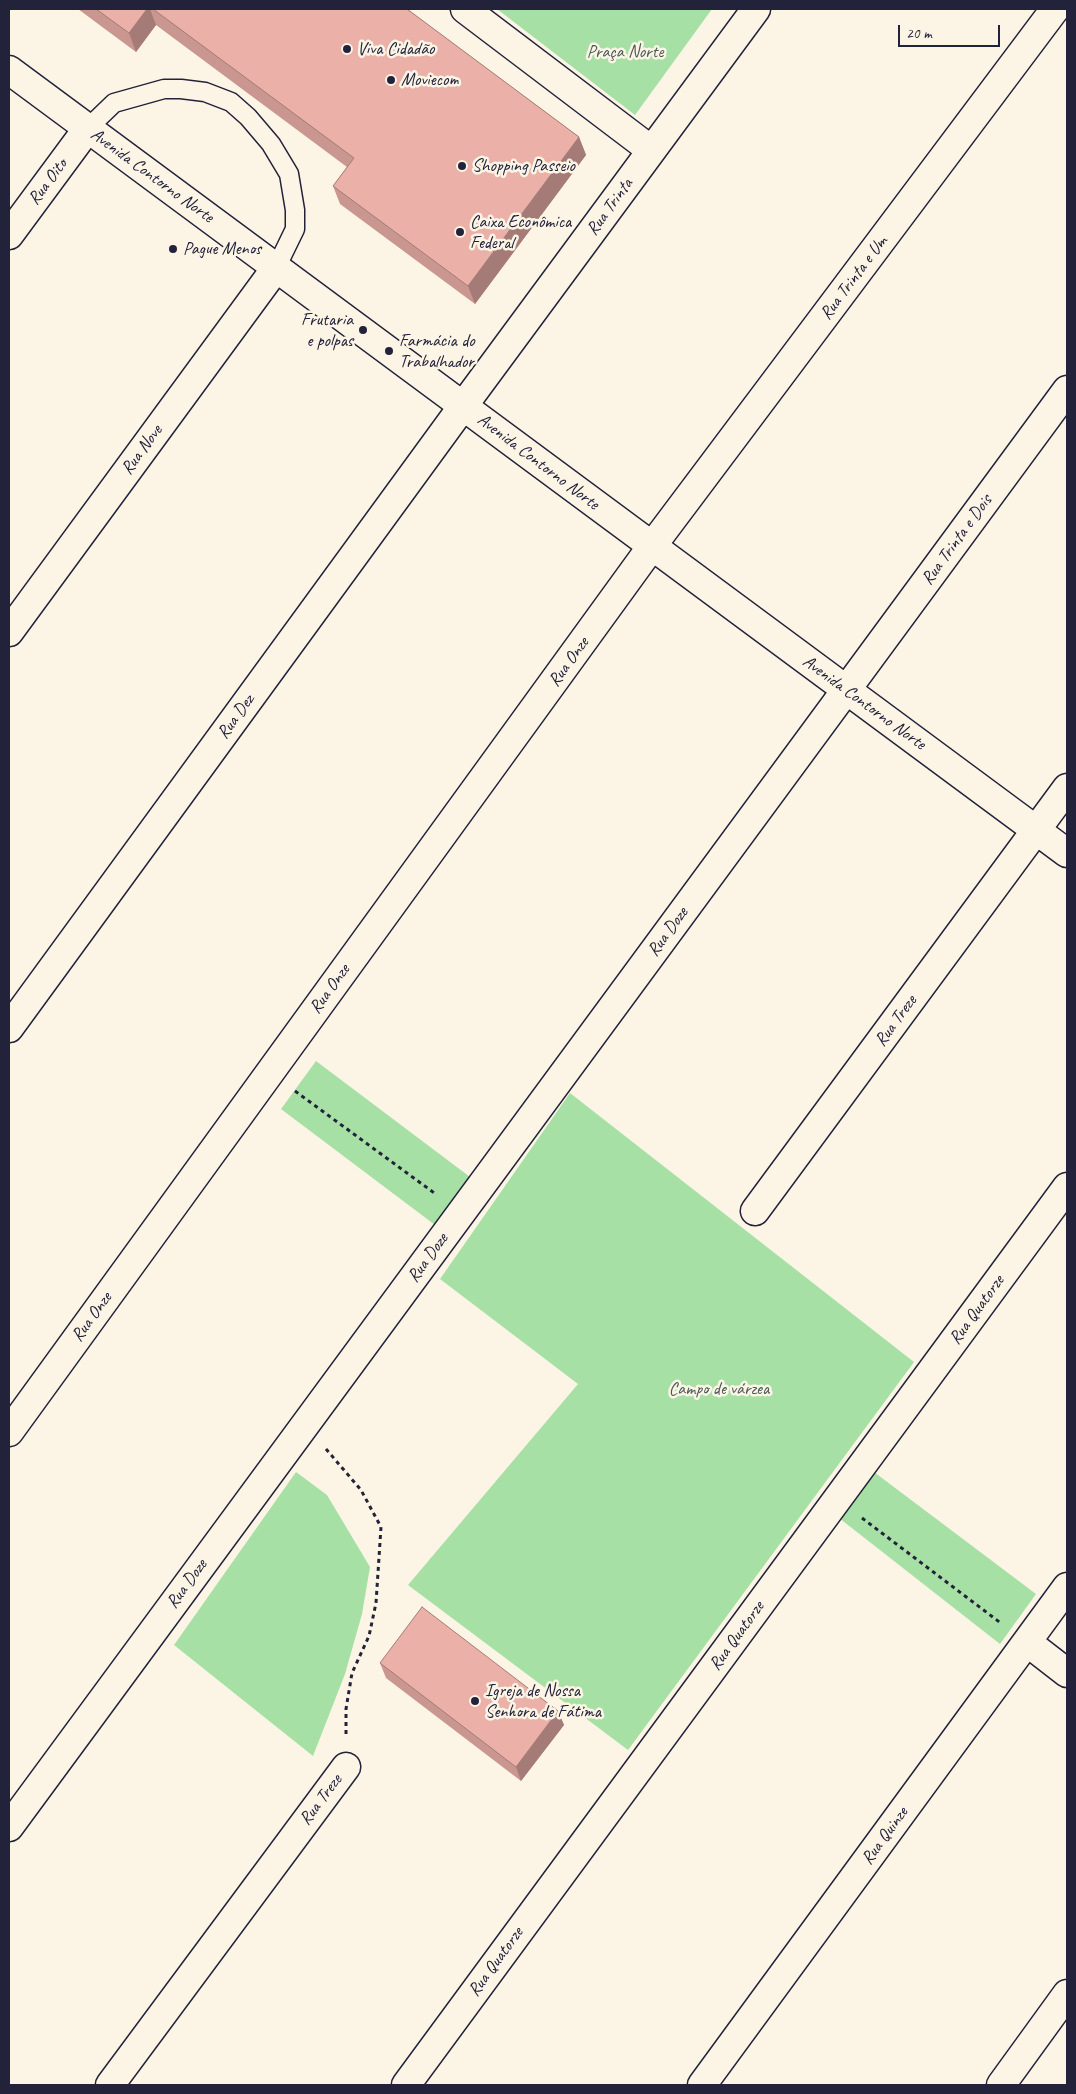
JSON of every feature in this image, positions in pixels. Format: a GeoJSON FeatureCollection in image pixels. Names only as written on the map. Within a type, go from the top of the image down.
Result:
{"type":"FeatureCollection","features":[{"type":"Feature","properties":{"kind":"street"},"geometry":{"type":"LineString","coordinates":[[465,9],[651,150]]}},
{"type":"Feature","properties":{"kind":"street","name":"Rua Trinta"},"geometry":{"type":"LineString","coordinates":[[463,406],[756,9]]}},
{"type":"Feature","properties":{"kind":"street","name":"Rua Trinta e Um"},"geometry":{"type":"LineString","coordinates":[[652,546],[1055,9]]}},
{"type":"Feature","properties":{"kind":"street","name":"Avenida Contorno Norte"},"geometry":{"type":"LineString","coordinates":[[9,70],[1067,853]]}},
{"type":"Feature","properties":{"kind":"street","name":"Rua Oito"},"geometry":{"type":"LineString","coordinates":[[9,235],[88,128]]}},
{"type":"Feature","properties":{"kind":"street","name":"Rua Nove"},"geometry":{"type":"LineString","coordinates":[[9,632],[276,268]]}},
{"type":"Feature","properties":{"kind":"street","name":"Rua Trinta e Dois"},"geometry":{"type":"LineString","coordinates":[[847,690],[1067,390]]}},
{"type":"Feature","properties":{"kind":"street","name":"Rua Dez"},"geometry":{"type":"LineString","coordinates":[[9,1028],[463,406]]}},
{"type":"Feature","properties":{"kind":"street","name":"Rua Onze"},"geometry":{"type":"LineString","coordinates":[[9,1432],[652,546]]}},
{"type":"Feature","properties":{"kind":"street","name":"Rua Doze"},"geometry":{"type":"LineString","coordinates":[[9,1827],[847,690]]}},
{"type":"Feature","properties":{"kind":"street","name":"Rua Treze"},"geometry":{"type":"LineString","coordinates":[[755,1211],[1067,788]]}},
{"type":"Feature","properties":{"kind":"street","name":"Rua Quatorze"},"geometry":{"type":"LineString","coordinates":[[406,2085],[1067,1187]]}},
{"type":"Feature","properties":{"kind":"street","name":"Rua Quinze"},"geometry":{"type":"LineString","coordinates":[[702,2085],[1067,1587]]}},
{"type":"Feature","properties":{"kind":"street"},"geometry":{"type":"LineString","coordinates":[[1027,1642],[1067,1673]]}},
{"type":"Feature","properties":{"kind":"street","name":"Rua Treze"},"geometry":{"type":"LineString","coordinates":[[110,2085],[346,1767]]}},
{"type":"Feature","properties":{"kind":"street"},"geometry":{"type":"LineString","coordinates":[[1001,2085],[1067,1994]]}},
{"type":"Feature","properties":{"kind":"lane"},"geometry":{"type":"LineString","coordinates":[[88,128],[114,103],[164,90],[180,89],[205,92],[231,102],[248,117],[271,144],[288,174],[295,210],[294,228],[276,268]]}},
{"type":"Feature","properties":{"kind":"path"},"geometry":{"type":"LineString","coordinates":[[270,1072],[461,1213]]}},
{"type":"Feature","properties":{"kind":"path","name":"Rua Treze"},"geometry":{"type":"LineString","coordinates":[[308,1421],[332,1458],[361,1490],[382,1527],[376,1603],[368,1636],[352,1673],[346,1709],[346,1767]]}},
{"type":"Feature","properties":{"kind":"path"},"geometry":{"type":"LineString","coordinates":[[837,1500],[1027,1642]]}},
{"type":"Feature","properties":{"kind":"green space","name":"Praça Norte"},"geometry":{"type":"Polygon","coordinates":[[[497,9],[712,9],[635,115],[497,9]]]}},
{"type":"Feature","properties":{"kind":"green space"},"geometry":{"type":"Polygon","coordinates":[[[316,1061],[474,1180],[439,1228],[281,1109],[316,1061]]]}},
{"type":"Feature","properties":{"kind":"green space","name":"Campo de várzea"},"geometry":{"type":"Polygon","coordinates":[[[570,1093],[914,1362],[628,1750],[408,1585],[578,1384],[440,1279],[570,1093]]]}},
{"type":"Feature","properties":{"kind":"green space"},"geometry":{"type":"Polygon","coordinates":[[[296,1472],[327,1495],[370,1567],[362,1614],[345,1674],[313,1756],[174,1645],[296,1472]]]}},
{"type":"Feature","properties":{"kind":"green space"},"geometry":{"type":"Polygon","coordinates":[[[874,1472],[1036,1594],[1000,1644],[839,1518],[874,1472]]]}},
{"type":"Feature","properties":{"kind":"building"},"geometry":{"type":"Polygon","coordinates":[[[96,9],[147,9],[129,33],[96,9]]]}},
{"type":"Feature","properties":{"kind":"building","name":"Shopping Passeio"},"geometry":{"type":"Polygon","coordinates":[[[153,9],[407,9],[579,137],[468,286],[333,186],[354,158],[153,9]]]}},
{"type":"Feature","properties":{"kind":"building","name":"Igreja de Nossa Senhora de Fátima"},"geometry":{"type":"Polygon","coordinates":[[[422,1607],[558,1711],[516,1767],[380,1663],[422,1607]]]}},
{"type":"Feature","properties":{"kind":"place","name":"Viva Cidadão"},"geometry":{"type":"Point","coordinates":[347,49]}},
{"type":"Feature","properties":{"kind":"place","name":"Moviecom"},"geometry":{"type":"Point","coordinates":[391,80]}},
{"type":"Feature","properties":{"kind":"place","name":"Shopping Passeio"},"geometry":{"type":"Point","coordinates":[462,166]}},
{"type":"Feature","properties":{"kind":"place","name":"Caixa Econômica Federal"},"geometry":{"type":"Point","coordinates":[460,232]}},
{"type":"Feature","properties":{"kind":"place","name":"Pague Menos"},"geometry":{"type":"Point","coordinates":[173,249]}},
{"type":"Feature","properties":{"kind":"place","name":"Frutaria e polpas"},"geometry":{"type":"Point","coordinates":[363,330]}},
{"type":"Feature","properties":{"kind":"place","name":"Farmácia do Trabalhador"},"geometry":{"type":"Point","coordinates":[389,351]}},
{"type":"Feature","properties":{"kind":"place","name":"Igreja de Nossa Senhora de Fátima"},"geometry":{"type":"Point","coordinates":[475,1701]}}]}
